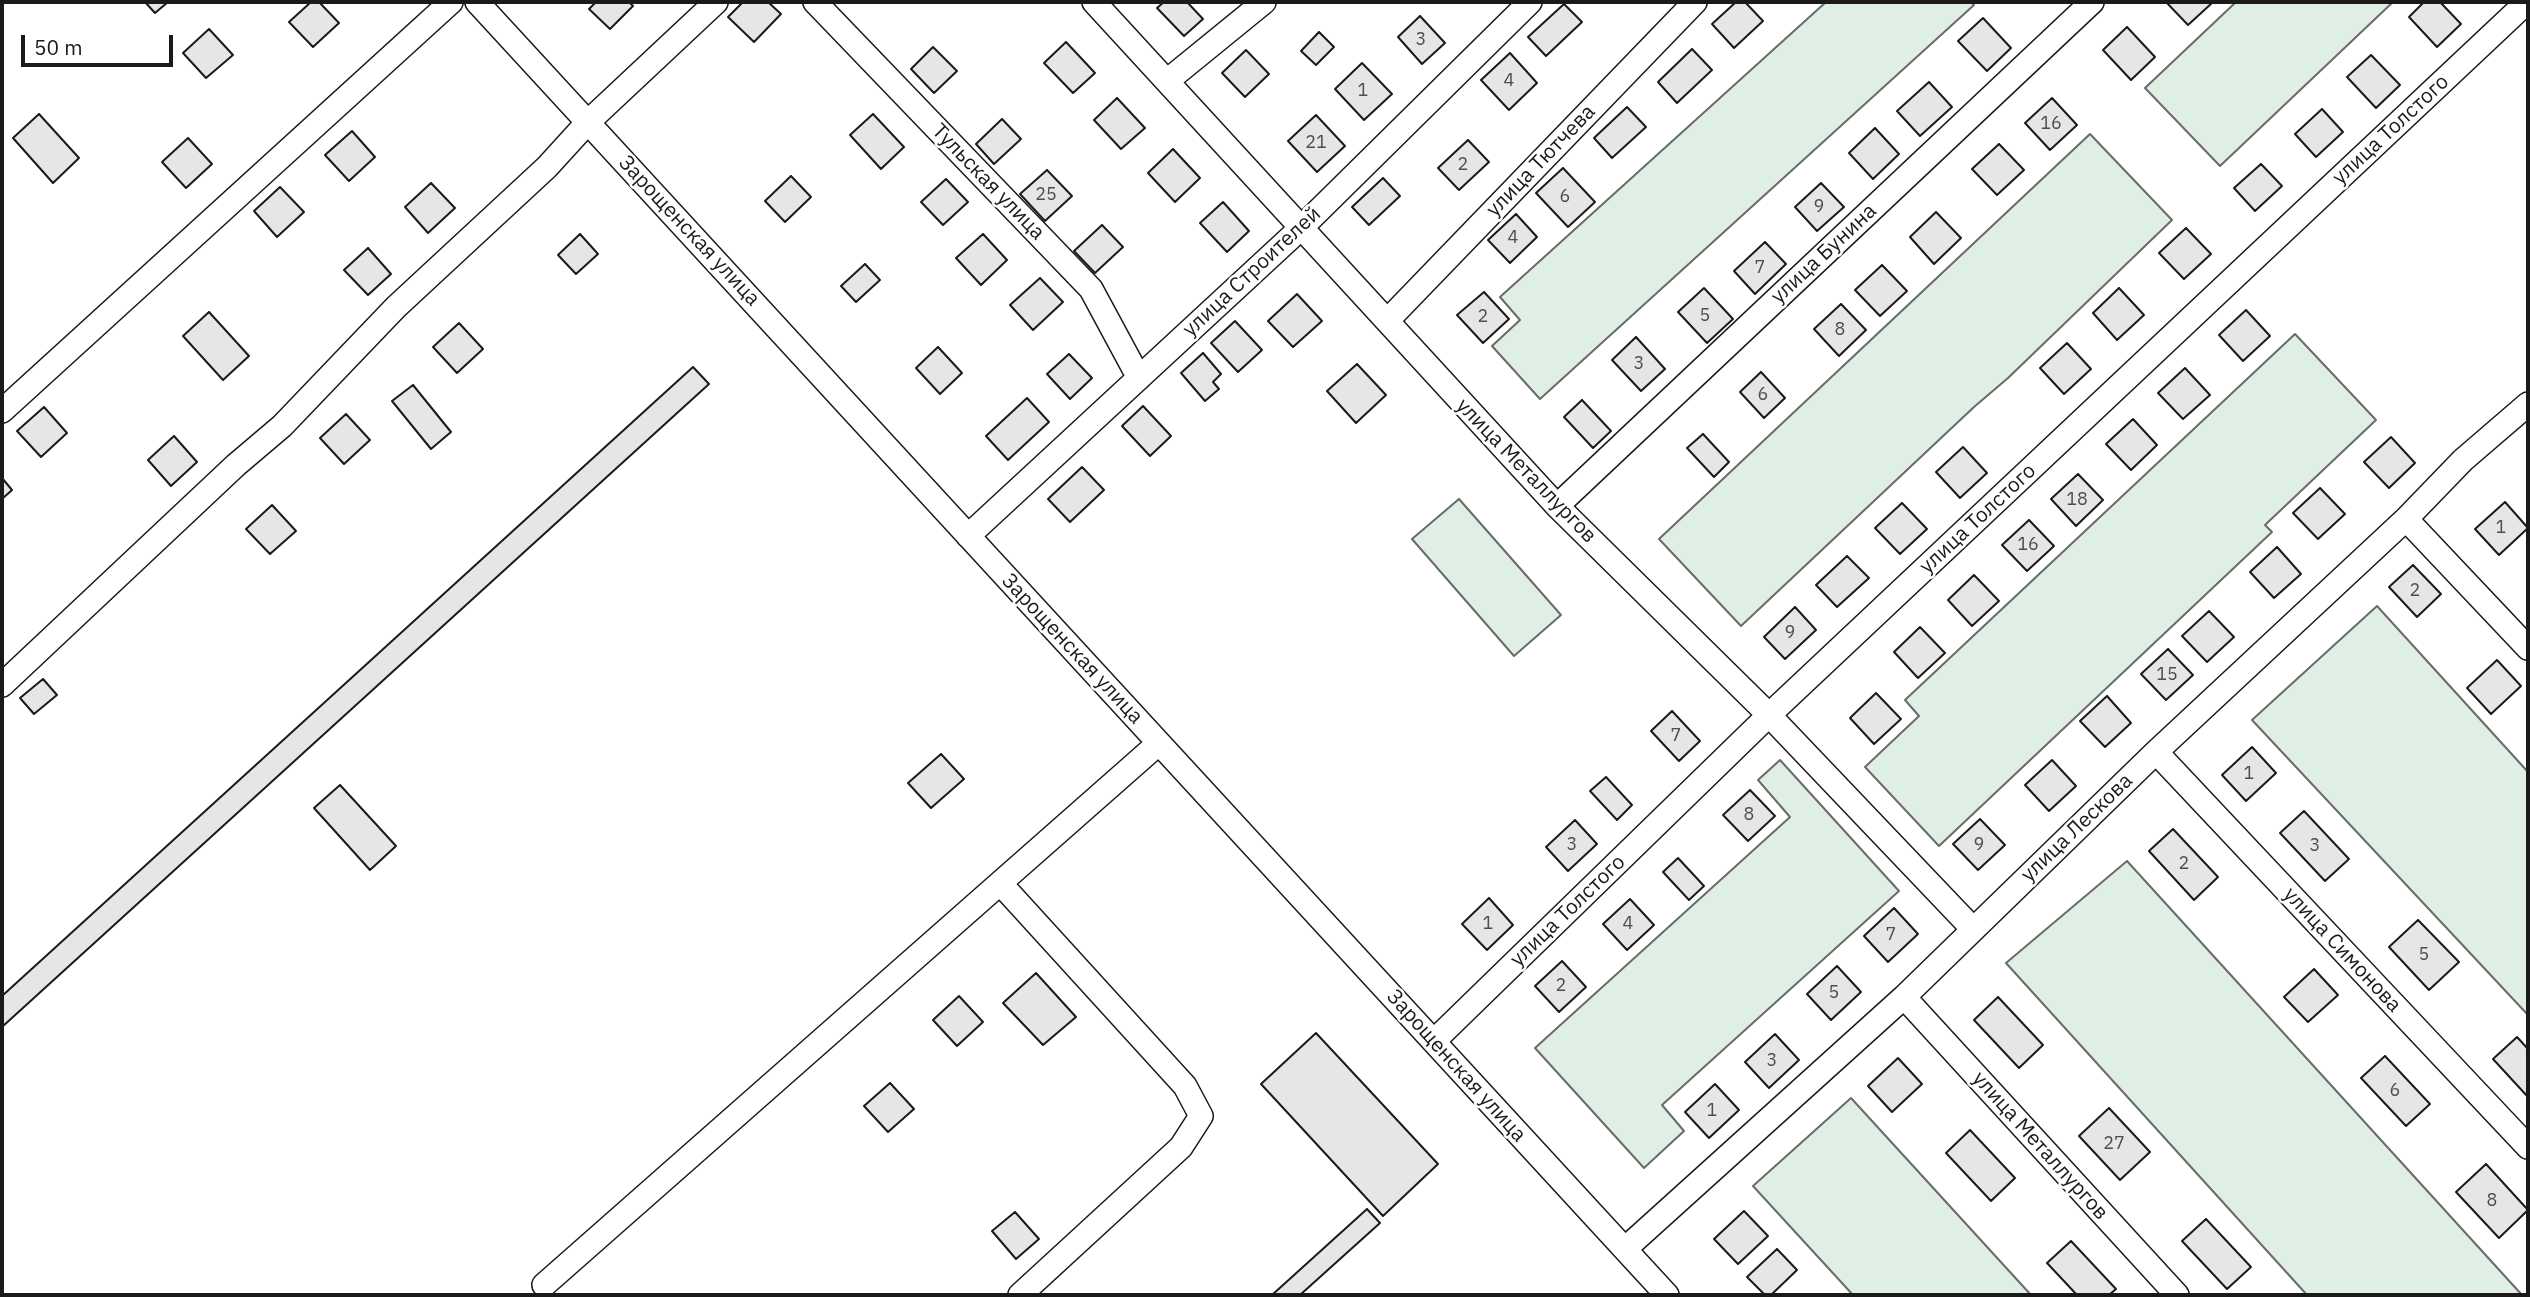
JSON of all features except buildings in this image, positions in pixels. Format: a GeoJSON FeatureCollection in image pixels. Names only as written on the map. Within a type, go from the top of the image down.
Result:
{"type":"FeatureCollection","features":[{"type":"Feature","properties":{"kind":"street"},"geometry":{"type":"LineString","coordinates":[[2,411],[452,2]]}},
{"type":"Feature","properties":{"kind":"street","name":"Зарощенская улица"},"geometry":{"type":"LineString","coordinates":[[477,2],[1667,1295]]}},
{"type":"Feature","properties":{"kind":"street"},"geometry":{"type":"LineString","coordinates":[[2,685],[225,475],[282,426],[396,307],[547,167],[588,121],[716,2]]}},
{"type":"Feature","properties":{"kind":"street","name":"Тульская улица"},"geometry":{"type":"LineString","coordinates":[[815,2],[1091,289],[1139,378]]}},
{"type":"Feature","properties":{"kind":"street","name":"улица Металлургов"},"geometry":{"type":"LineString","coordinates":[[1094,2],[1557,506],[1769,716],[1972,928]]}},
{"type":"Feature","properties":{"kind":"street"},"geometry":{"type":"LineString","coordinates":[[1167,81],[1264,2]]}},
{"type":"Feature","properties":{"kind":"street","name":"улица Строителей"},"geometry":{"type":"LineString","coordinates":[[968,536],[1301,228],[1530,2]]}},
{"type":"Feature","properties":{"kind":"street","name":"улица Тютчева"},"geometry":{"type":"LineString","coordinates":[[1387,321],[1695,2]]}},
{"type":"Feature","properties":{"kind":"street","name":"улица Бунина"},"geometry":{"type":"LineString","coordinates":[[1557,506],[2092,2]]}},
{"type":"Feature","properties":{"kind":"street","name":"улица Толстого"},"geometry":{"type":"LineString","coordinates":[[1434,1041],[1769,716],[2527,2]]}},
{"type":"Feature","properties":{"kind":"street","name":"улица Лескова"},"geometry":{"type":"LineString","coordinates":[[1625,1249],[1904,997],[1972,928],[2406,519],[2463,460],[2528,404]]}},
{"type":"Feature","properties":{"kind":"street"},"geometry":{"type":"LineString","coordinates":[[2406,519],[2528,648]]}},
{"type":"Feature","properties":{"kind":"street"},"geometry":{"type":"LineString","coordinates":[[544,1285],[1159,743]]}},
{"type":"Feature","properties":{"kind":"street","name":"улица Симонова"},"geometry":{"type":"LineString","coordinates":[[2157,752],[2528,1147]]}},
{"type":"Feature","properties":{"kind":"street"},"geometry":{"type":"LineString","coordinates":[[1000,883],[1185,1086],[1201,1116],[1181,1147],[1020,1295]]}},
{"type":"Feature","properties":{"kind":"street","name":"улица Металлургов"},"geometry":{"type":"LineString","coordinates":[[1904,997],[2177,1295]]}},
{"type":"Feature","properties":{"kind":"green space"},"geometry":{"type":"Polygon","coordinates":[[[1826,2],[1971,2],[1974,5],[1540,399],[1492,346],[1520,320],[1500,297],[1826,2]]]}},
{"type":"Feature","properties":{"kind":"green space"},"geometry":{"type":"Polygon","coordinates":[[[2236,2],[2393,2],[2220,166],[2145,88],[2236,2]]]}},
{"type":"Feature","properties":{"kind":"green space"},"geometry":{"type":"Polygon","coordinates":[[[2090,134],[2172,220],[2008,378],[1741,626],[1659,539],[2090,134]]]}},
{"type":"Feature","properties":{"kind":"green space"},"geometry":{"type":"Polygon","coordinates":[[[2295,334],[2376,420],[2265,525],[2272,532],[1939,846],[1865,767],[1919,716],[1905,700],[2295,334]]]}},
{"type":"Feature","properties":{"kind":"green space"},"geometry":{"type":"Polygon","coordinates":[[[1459,499],[1561,615],[1514,656],[1412,539],[1459,499]]]}},
{"type":"Feature","properties":{"kind":"green space"},"geometry":{"type":"Polygon","coordinates":[[[2377,606],[2528,772],[2528,1015],[2252,720],[2377,606]]]}},
{"type":"Feature","properties":{"kind":"green space"},"geometry":{"type":"Polygon","coordinates":[[[1780,760],[1899,891],[1662,1105],[1684,1131],[1644,1168],[1535,1048],[1790,817],[1758,780],[1780,760]]]}},
{"type":"Feature","properties":{"kind":"green space"},"geometry":{"type":"Polygon","coordinates":[[[2127,861],[2522,1295],[2307,1295],[2006,963],[2127,861]]]}},
{"type":"Feature","properties":{"kind":"green space"},"geometry":{"type":"Polygon","coordinates":[[[1851,1098],[2031,1295],[1853,1295],[1753,1186],[1851,1098]]]}}]}
